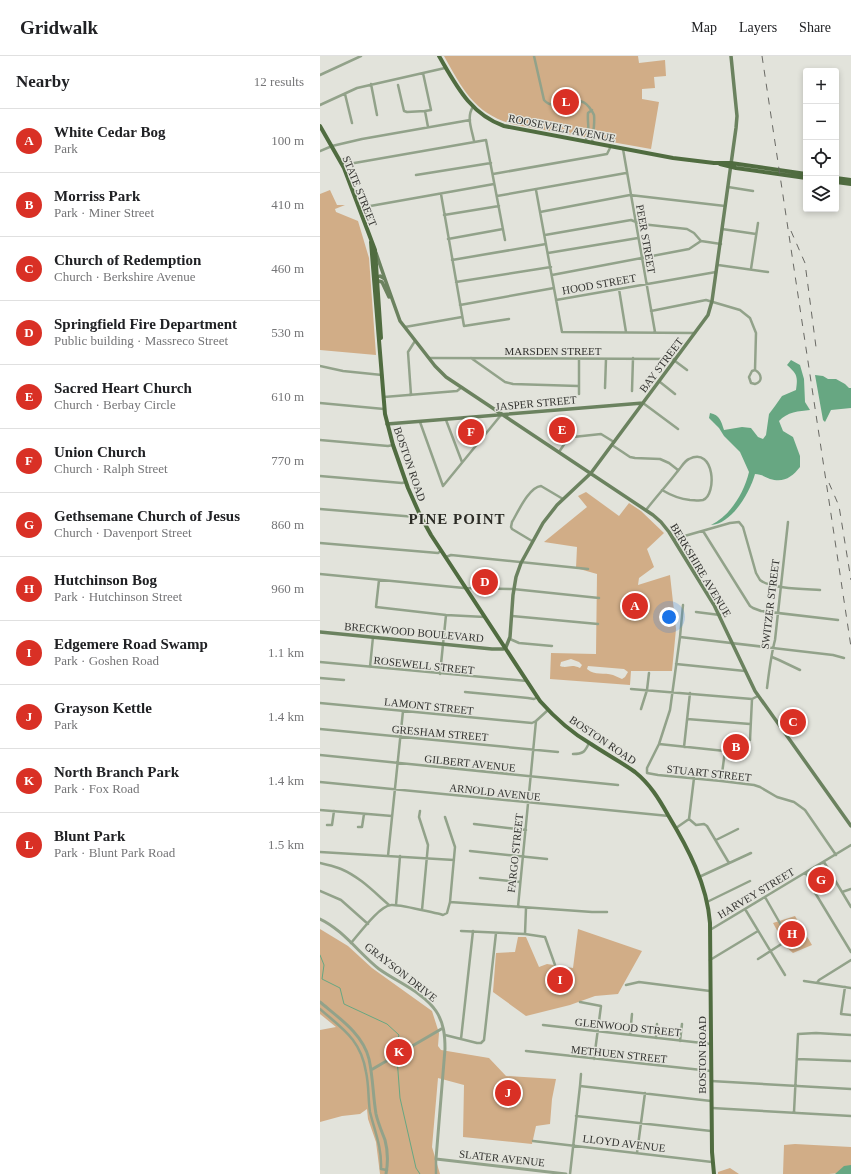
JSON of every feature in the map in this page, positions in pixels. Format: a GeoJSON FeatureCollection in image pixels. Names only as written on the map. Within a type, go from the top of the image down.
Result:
{"type":"FeatureCollection","features":[{"type":"Feature","properties":{"kind":"main road","name":"ROOSEVELT AVENUE"},"geometry":{"type":"LineString","coordinates":[[439,56],[462,94],[472,107],[490,119],[507,127],[673,158],[784,173],[803,174]]}},
{"type":"Feature","properties":{"kind":"main road","name":"BAY STREET"},"geometry":{"type":"LineString","coordinates":[[506,647],[510,639],[513,589],[521,563],[532,541],[549,514],[591,473],[660,382],[708,315],[718,265],[737,116],[731,56]]}},
{"type":"Feature","properties":{"kind":"main road","name":"STATE STREET"},"geometry":{"type":"LineString","coordinates":[[320,126],[342,165],[375,250],[376,279]]}},
{"type":"Feature","properties":{"kind":"main road","name":"ROOSEVELT AVENUE"},"geometry":{"type":"LineString","coordinates":[[784,173],[803,177]]}},
{"type":"Feature","properties":{"kind":"main road"},"geometry":{"type":"LineString","coordinates":[[839,178],[851,180]]}},
{"type":"Feature","properties":{"kind":"main road"},"geometry":{"type":"LineString","coordinates":[[839,182],[851,184]]}},
{"type":"Feature","properties":{"kind":"main road","name":"STATE STREET"},"geometry":{"type":"LineString","coordinates":[[371,242],[370,245],[376,279]]}},
{"type":"Feature","properties":{"kind":"main road","name":"BERKSHIRE AVENUE"},"geometry":{"type":"LineString","coordinates":[[375,250],[399,317],[415,341],[446,377],[560,452],[646,510],[661,522],[674,539],[720,615],[744,671],[758,696],[851,826]]}},
{"type":"Feature","properties":{"kind":"main road"},"geometry":{"type":"LineString","coordinates":[[376,279],[382,277],[386,282]]}},
{"type":"Feature","properties":{"kind":"main road","name":"BERKSHIRE AVENUE"},"geometry":{"type":"LineString","coordinates":[[376,279],[382,282],[392,299]]}},
{"type":"Feature","properties":{"kind":"main road","name":"BOSTON ROAD"},"geometry":{"type":"LineString","coordinates":[[376,279],[378,348],[380,350],[384,409],[393,445],[420,515],[465,588],[548,710],[573,732],[643,779],[654,792],[676,828],[689,851],[699,877],[709,912],[710,930],[711,1131],[714,1174]]}},
{"type":"Feature","properties":{"kind":"main road","name":"JASPER STREET"},"geometry":{"type":"LineString","coordinates":[[387,424],[643,403]]}},
{"type":"Feature","properties":{"kind":"main road","name":"BRECKWOOD BOULEVARD"},"geometry":{"type":"LineString","coordinates":[[320,632],[493,649],[503,649],[506,647]]}},
{"type":"Feature","properties":{"kind":"street"},"geometry":{"type":"LineString","coordinates":[[320,75],[361,56]]}},
{"type":"Feature","properties":{"kind":"street"},"geometry":{"type":"LineString","coordinates":[[534,56],[544,100],[547,103],[555,105],[580,100],[584,101],[592,110],[594,119],[592,143]]}},
{"type":"Feature","properties":{"kind":"street"},"geometry":{"type":"LineString","coordinates":[[320,105],[357,88],[446,68]]}},
{"type":"Feature","properties":{"kind":"street"},"geometry":{"type":"LineString","coordinates":[[398,85],[403,108],[407,112],[431,110],[423,73]]}},
{"type":"Feature","properties":{"kind":"street"},"geometry":{"type":"LineString","coordinates":[[371,84],[377,115]]}},
{"type":"Feature","properties":{"kind":"street"},"geometry":{"type":"LineString","coordinates":[[345,94],[352,123]]}},
{"type":"Feature","properties":{"kind":"street"},"geometry":{"type":"LineString","coordinates":[[472,107],[469,112],[474,141]]}},
{"type":"Feature","properties":{"kind":"street"},"geometry":{"type":"LineString","coordinates":[[585,142],[588,135],[588,113],[592,110]]}},
{"type":"Feature","properties":{"kind":"street"},"geometry":{"type":"LineString","coordinates":[[425,111],[428,127]]}},
{"type":"Feature","properties":{"kind":"street"},"geometry":{"type":"LineString","coordinates":[[589,120],[594,119]]}},
{"type":"Feature","properties":{"kind":"street"},"geometry":{"type":"LineString","coordinates":[[320,151],[332,146],[470,120]]}},
{"type":"Feature","properties":{"kind":"street"},"geometry":{"type":"LineString","coordinates":[[589,124],[594,124]]}},
{"type":"Feature","properties":{"kind":"street"},"geometry":{"type":"LineString","coordinates":[[342,165],[486,140],[505,240]]}},
{"type":"Feature","properties":{"kind":"street"},"geometry":{"type":"LineString","coordinates":[[493,174],[607,154],[611,146]]}},
{"type":"Feature","properties":{"kind":"street","name":"PEER STREET"},"geometry":{"type":"LineString","coordinates":[[623,148],[634,221],[655,332]]}},
{"type":"Feature","properties":{"kind":"street"},"geometry":{"type":"LineString","coordinates":[[416,175],[491,163]]}},
{"type":"Feature","properties":{"kind":"street"},"geometry":{"type":"LineString","coordinates":[[497,196],[626,173]]}},
{"type":"Feature","properties":{"kind":"street"},"geometry":{"type":"LineString","coordinates":[[359,208],[494,184]]}},
{"type":"Feature","properties":{"kind":"street"},"geometry":{"type":"LineString","coordinates":[[728,187],[753,191]]}},
{"type":"Feature","properties":{"kind":"street"},"geometry":{"type":"LineString","coordinates":[[536,190],[562,332],[696,333]]}},
{"type":"Feature","properties":{"kind":"street"},"geometry":{"type":"LineString","coordinates":[[441,194],[464,326],[509,319]]}},
{"type":"Feature","properties":{"kind":"street"},"geometry":{"type":"LineString","coordinates":[[540,212],[630,195],[726,206]]}},
{"type":"Feature","properties":{"kind":"street"},"geometry":{"type":"LineString","coordinates":[[444,215],[499,206]]}},
{"type":"Feature","properties":{"kind":"street"},"geometry":{"type":"LineString","coordinates":[[545,235],[626,221],[634,221],[641,224],[687,229],[694,233],[701,241],[721,244]]}},
{"type":"Feature","properties":{"kind":"street"},"geometry":{"type":"LineString","coordinates":[[751,269],[758,223]]}},
{"type":"Feature","properties":{"kind":"street"},"geometry":{"type":"LineString","coordinates":[[448,239],[503,229]]}},
{"type":"Feature","properties":{"kind":"street"},"geometry":{"type":"LineString","coordinates":[[722,230],[756,234]]}},
{"type":"Feature","properties":{"kind":"street"},"geometry":{"type":"LineString","coordinates":[[548,253],[638,238]]}},
{"type":"Feature","properties":{"kind":"street"},"geometry":{"type":"LineString","coordinates":[[552,275],[689,249],[701,241]]}},
{"type":"Feature","properties":{"kind":"street"},"geometry":{"type":"LineString","coordinates":[[452,260],[546,244]]}},
{"type":"Feature","properties":{"kind":"street"},"geometry":{"type":"LineString","coordinates":[[718,265],[768,272]]}},
{"type":"Feature","properties":{"kind":"street"},"geometry":{"type":"LineString","coordinates":[[456,282],[551,267]]}},
{"type":"Feature","properties":{"kind":"street","name":"HOOD STREET"},"geometry":{"type":"LineString","coordinates":[[556,300],[716,272]]}},
{"type":"Feature","properties":{"kind":"street"},"geometry":{"type":"LineString","coordinates":[[460,305],[554,288]]}},
{"type":"Feature","properties":{"kind":"street"},"geometry":{"type":"LineString","coordinates":[[619,289],[626,332]]}},
{"type":"Feature","properties":{"kind":"street"},"geometry":{"type":"LineString","coordinates":[[651,311],[706,300],[740,310],[753,323],[756,333],[756,370],[761,375],[761,379],[760,382],[755,384],[751,383],[749,377],[752,371],[756,370]]}},
{"type":"Feature","properties":{"kind":"street"},"geometry":{"type":"LineString","coordinates":[[405,327],[462,317]]}},
{"type":"Feature","properties":{"kind":"street"},"geometry":{"type":"LineString","coordinates":[[411,395],[408,352],[415,341]]}},
{"type":"Feature","properties":{"kind":"street","name":"MARSDEN STREET"},"geometry":{"type":"LineString","coordinates":[[429,358],[633,358],[676,360]]}},
{"type":"Feature","properties":{"kind":"street"},"geometry":{"type":"LineString","coordinates":[[470,358],[505,382],[513,384],[578,386]]}},
{"type":"Feature","properties":{"kind":"street"},"geometry":{"type":"LineString","coordinates":[[632,391],[633,358]]}},
{"type":"Feature","properties":{"kind":"street"},"geometry":{"type":"LineString","coordinates":[[579,359],[579,394]]}},
{"type":"Feature","properties":{"kind":"street"},"geometry":{"type":"LineString","coordinates":[[606,359],[606,388]]}},
{"type":"Feature","properties":{"kind":"street"},"geometry":{"type":"LineString","coordinates":[[676,360],[687,370]]}},
{"type":"Feature","properties":{"kind":"street"},"geometry":{"type":"LineString","coordinates":[[320,366],[343,371],[382,375]]}},
{"type":"Feature","properties":{"kind":"street"},"geometry":{"type":"LineString","coordinates":[[660,382],[675,394]]}},
{"type":"Feature","properties":{"kind":"street"},"geometry":{"type":"LineString","coordinates":[[383,398],[457,391],[462,387]]}},
{"type":"Feature","properties":{"kind":"street"},"geometry":{"type":"LineString","coordinates":[[320,403],[384,409]]}},
{"type":"Feature","properties":{"kind":"street"},"geometry":{"type":"LineString","coordinates":[[643,403],[678,430]]}},
{"type":"Feature","properties":{"kind":"street"},"geometry":{"type":"LineString","coordinates":[[420,422],[442,486],[502,414]]}},
{"type":"Feature","properties":{"kind":"street"},"geometry":{"type":"LineString","coordinates":[[446,420],[462,463]]}},
{"type":"Feature","properties":{"kind":"street"},"geometry":{"type":"LineString","coordinates":[[560,452],[567,440],[573,437],[601,434],[630,457],[660,459],[669,463],[678,470]]}},
{"type":"Feature","properties":{"kind":"street"},"geometry":{"type":"LineString","coordinates":[[320,440],[388,446],[393,445]]}},
{"type":"Feature","properties":{"kind":"street"},"geometry":{"type":"LineString","coordinates":[[646,510],[662,490],[678,470],[685,462],[691,458],[700,458],[709,465],[711,474],[710,491],[707,498],[699,501],[678,498],[662,490]]}},
{"type":"Feature","properties":{"kind":"street"},"geometry":{"type":"LineString","coordinates":[[320,476],[402,483],[406,482]]}},
{"type":"Feature","properties":{"kind":"street"},"geometry":{"type":"LineString","coordinates":[[532,541],[511,527],[512,522],[529,495],[535,488],[541,486],[563,499]]}},
{"type":"Feature","properties":{"kind":"street"},"geometry":{"type":"LineString","coordinates":[[320,509],[416,517],[420,515]]}},
{"type":"Feature","properties":{"kind":"street"},"geometry":{"type":"LineString","coordinates":[[674,539],[730,522],[739,522],[743,527],[760,580],[766,584],[820,590]]}},
{"type":"Feature","properties":{"kind":"street","name":"SWITZER STREET"},"geometry":{"type":"LineString","coordinates":[[767,688],[772,658],[772,648],[775,640],[788,522]]}},
{"type":"Feature","properties":{"kind":"street"},"geometry":{"type":"LineString","coordinates":[[703,531],[750,606],[758,610],[838,620]]}},
{"type":"Feature","properties":{"kind":"street"},"geometry":{"type":"LineString","coordinates":[[320,542],[438,553],[441,551]]}},
{"type":"Feature","properties":{"kind":"street"},"geometry":{"type":"LineString","coordinates":[[446,558],[451,554],[521,563],[588,569]]}},
{"type":"Feature","properties":{"kind":"street"},"geometry":{"type":"LineString","coordinates":[[320,574],[465,588],[513,589],[599,598]]}},
{"type":"Feature","properties":{"kind":"street"},"geometry":{"type":"LineString","coordinates":[[379,580],[376,607],[446,615],[485,617]]}},
{"type":"Feature","properties":{"kind":"street"},"geometry":{"type":"LineString","coordinates":[[683,605],[669,716],[659,744],[725,751],[721,780]]}},
{"type":"Feature","properties":{"kind":"street"},"geometry":{"type":"LineString","coordinates":[[696,612],[720,615]]}},
{"type":"Feature","properties":{"kind":"street"},"geometry":{"type":"LineString","coordinates":[[440,674],[446,615]]}},
{"type":"Feature","properties":{"kind":"street"},"geometry":{"type":"LineString","coordinates":[[512,616],[598,624]]}},
{"type":"Feature","properties":{"kind":"street"},"geometry":{"type":"LineString","coordinates":[[370,667],[373,637]]}},
{"type":"Feature","properties":{"kind":"street"},"geometry":{"type":"LineString","coordinates":[[680,637],[732,642],[833,655],[844,658]]}},
{"type":"Feature","properties":{"kind":"street"},"geometry":{"type":"LineString","coordinates":[[510,639],[520,643],[552,646]]}},
{"type":"Feature","properties":{"kind":"street"},"geometry":{"type":"LineString","coordinates":[[772,658],[800,670]]}},
{"type":"Feature","properties":{"kind":"street","name":"ROSEWELL STREET"},"geometry":{"type":"LineString","coordinates":[[320,662],[527,681]]}},
{"type":"Feature","properties":{"kind":"street"},"geometry":{"type":"LineString","coordinates":[[676,664],[744,671]]}},
{"type":"Feature","properties":{"kind":"street"},"geometry":{"type":"LineString","coordinates":[[641,709],[647,690],[649,673]]}},
{"type":"Feature","properties":{"kind":"street"},"geometry":{"type":"LineString","coordinates":[[320,678],[344,680]]}},
{"type":"Feature","properties":{"kind":"street"},"geometry":{"type":"LineString","coordinates":[[631,689],[752,699],[758,696]]}},
{"type":"Feature","properties":{"kind":"street"},"geometry":{"type":"LineString","coordinates":[[465,692],[534,699],[538,697]]}},
{"type":"Feature","properties":{"kind":"street"},"geometry":{"type":"LineString","coordinates":[[684,747],[690,693]]}},
{"type":"Feature","properties":{"kind":"street"},"geometry":{"type":"LineString","coordinates":[[750,740],[752,699]]}},
{"type":"Feature","properties":{"kind":"street","name":"LAMONT STREET"},"geometry":{"type":"LineString","coordinates":[[320,703],[532,723],[536,721]]}},
{"type":"Feature","properties":{"kind":"street"},"geometry":{"type":"LineString","coordinates":[[536,721],[548,710]]}},
{"type":"Feature","properties":{"kind":"street"},"geometry":{"type":"LineString","coordinates":[[388,856],[403,711]]}},
{"type":"Feature","properties":{"kind":"street"},"geometry":{"type":"LineString","coordinates":[[687,719],[750,724]]}},
{"type":"Feature","properties":{"kind":"street","name":"FARGO STREET"},"geometry":{"type":"LineString","coordinates":[[518,907],[536,721]]}},
{"type":"Feature","properties":{"kind":"street","name":"GRESHAM STREET"},"geometry":{"type":"LineString","coordinates":[[320,729],[558,752]]}},
{"type":"Feature","properties":{"kind":"street"},"geometry":{"type":"LineString","coordinates":[[573,754],[584,753],[589,743]]}},
{"type":"Feature","properties":{"kind":"street","name":"STUART STREET"},"geometry":{"type":"LineString","coordinates":[[659,744],[647,768],[647,773],[721,780],[757,786],[773,796],[797,804],[805,810],[836,854]]}},
{"type":"Feature","properties":{"kind":"street","name":"GILBERT AVENUE"},"geometry":{"type":"LineString","coordinates":[[320,755],[618,785]]}},
{"type":"Feature","properties":{"kind":"street"},"geometry":{"type":"LineString","coordinates":[[676,828],[689,819],[694,778]]}},
{"type":"Feature","properties":{"kind":"street","name":"ARNOLD AVENUE"},"geometry":{"type":"LineString","coordinates":[[320,782],[669,816]]}},
{"type":"Feature","properties":{"kind":"street"},"geometry":{"type":"LineString","coordinates":[[320,810],[392,816]]}},
{"type":"Feature","properties":{"kind":"street"},"geometry":{"type":"LineString","coordinates":[[331,826],[334,811]]}},
{"type":"Feature","properties":{"kind":"street"},"geometry":{"type":"LineString","coordinates":[[420,811],[419,817],[428,845],[422,910]]}},
{"type":"Feature","properties":{"kind":"street"},"geometry":{"type":"LineString","coordinates":[[362,827],[364,814]]}},
{"type":"Feature","properties":{"kind":"street"},"geometry":{"type":"LineString","coordinates":[[351,944],[384,907],[389,905],[396,905],[443,915],[448,911],[454,860],[454,843],[445,817]]}},
{"type":"Feature","properties":{"kind":"street"},"geometry":{"type":"LineString","coordinates":[[689,819],[696,825],[704,824],[707,826],[729,863]]}},
{"type":"Feature","properties":{"kind":"street"},"geometry":{"type":"LineString","coordinates":[[474,824],[526,830]]}},
{"type":"Feature","properties":{"kind":"street"},"geometry":{"type":"LineString","coordinates":[[327,825],[337,826]]}},
{"type":"Feature","properties":{"kind":"street"},"geometry":{"type":"LineString","coordinates":[[358,827],[366,828]]}},
{"type":"Feature","properties":{"kind":"street"},"geometry":{"type":"LineString","coordinates":[[716,840],[738,829]]}},
{"type":"Feature","properties":{"kind":"street","name":"HARVEY STREET"},"geometry":{"type":"LineString","coordinates":[[710,930],[851,845]]}},
{"type":"Feature","properties":{"kind":"street"},"geometry":{"type":"LineString","coordinates":[[470,851],[547,859]]}},
{"type":"Feature","properties":{"kind":"street"},"geometry":{"type":"LineString","coordinates":[[320,852],[454,860]]}},
{"type":"Feature","properties":{"kind":"street"},"geometry":{"type":"LineString","coordinates":[[699,877],[751,853]]}},
{"type":"Feature","properties":{"kind":"street"},"geometry":{"type":"LineString","coordinates":[[396,905],[400,856]]}},
{"type":"Feature","properties":{"kind":"street"},"geometry":{"type":"LineString","coordinates":[[824,862],[851,907]]}},
{"type":"Feature","properties":{"kind":"street"},"geometry":{"type":"LineString","coordinates":[[320,863],[350,874],[365,884],[389,905]]}},
{"type":"Feature","properties":{"kind":"street"},"geometry":{"type":"LineString","coordinates":[[806,873],[814,891],[851,952]]}},
{"type":"Feature","properties":{"kind":"street"},"geometry":{"type":"LineString","coordinates":[[480,878],[520,882]]}},
{"type":"Feature","properties":{"kind":"street"},"geometry":{"type":"LineString","coordinates":[[706,902],[750,881]]}},
{"type":"Feature","properties":{"kind":"street"},"geometry":{"type":"LineString","coordinates":[[842,892],[851,889]]}},
{"type":"Feature","properties":{"kind":"street"},"geometry":{"type":"LineString","coordinates":[[320,891],[343,901],[368,924]]}},
{"type":"Feature","properties":{"kind":"street"},"geometry":{"type":"LineString","coordinates":[[765,897],[785,932]]}},
{"type":"Feature","properties":{"kind":"street"},"geometry":{"type":"LineString","coordinates":[[450,902],[607,912]]}},
{"type":"Feature","properties":{"kind":"street"},"geometry":{"type":"LineString","coordinates":[[525,934],[526,908]]}},
{"type":"Feature","properties":{"kind":"street"},"geometry":{"type":"LineString","coordinates":[[745,909],[785,975]]}},
{"type":"Feature","properties":{"kind":"street","name":"GRAYSON DRIVE"},"geometry":{"type":"LineString","coordinates":[[320,919],[330,925],[380,969],[427,1001],[438,1014],[445,1036],[445,1049],[436,1174]]}},
{"type":"Feature","properties":{"kind":"street"},"geometry":{"type":"LineString","coordinates":[[461,931],[525,934],[545,937],[555,965]]}},
{"type":"Feature","properties":{"kind":"street"},"geometry":{"type":"LineString","coordinates":[[461,1039],[473,931]]}},
{"type":"Feature","properties":{"kind":"street"},"geometry":{"type":"LineString","coordinates":[[710,961],[758,931]]}},
{"type":"Feature","properties":{"kind":"street"},"geometry":{"type":"LineString","coordinates":[[445,1036],[476,1043],[482,1042],[484,1038],[496,933]]}},
{"type":"Feature","properties":{"kind":"street"},"geometry":{"type":"LineString","coordinates":[[758,960],[783,943]]}},
{"type":"Feature","properties":{"kind":"street"},"geometry":{"type":"LineString","coordinates":[[817,983],[819,980],[851,960]]}},
{"type":"Feature","properties":{"kind":"street"},"geometry":{"type":"LineString","coordinates":[[804,981],[851,988]]}},
{"type":"Feature","properties":{"kind":"street"},"geometry":{"type":"LineString","coordinates":[[626,985],[639,982],[710,990]]}},
{"type":"Feature","properties":{"kind":"street"},"geometry":{"type":"LineString","coordinates":[[845,987],[841,1014],[851,1015]]}},
{"type":"Feature","properties":{"kind":"street"},"geometry":{"type":"LineString","coordinates":[[320,1002],[357,1035],[367,1052],[377,1115],[386,1146],[387,1172]]}},
{"type":"Feature","properties":{"kind":"street"},"geometry":{"type":"LineString","coordinates":[[580,1002],[601,1006],[594,1059]]}},
{"type":"Feature","properties":{"kind":"street"},"geometry":{"type":"LineString","coordinates":[[320,1010],[350,1036],[357,1044],[362,1055],[366,1072],[370,1110],[380,1148],[382,1169],[387,1172]]}},
{"type":"Feature","properties":{"kind":"street"},"geometry":{"type":"LineString","coordinates":[[630,1035],[632,1014]]}},
{"type":"Feature","properties":{"kind":"street"},"geometry":{"type":"LineString","coordinates":[[656,1038],[657,1024]]}},
{"type":"Feature","properties":{"kind":"street"},"geometry":{"type":"LineString","coordinates":[[680,1041],[682,1024]]}},
{"type":"Feature","properties":{"kind":"street","name":"GLENWOOD STREET"},"geometry":{"type":"LineString","coordinates":[[543,1025],[710,1044]]}},
{"type":"Feature","properties":{"kind":"street"},"geometry":{"type":"LineString","coordinates":[[371,1070],[443,1028]]}},
{"type":"Feature","properties":{"kind":"street"},"geometry":{"type":"LineString","coordinates":[[794,1112],[798,1034],[816,1033],[851,1035]]}},
{"type":"Feature","properties":{"kind":"street","name":"METHUEN STREET"},"geometry":{"type":"LineString","coordinates":[[526,1051],[711,1071]]}},
{"type":"Feature","properties":{"kind":"street"},"geometry":{"type":"LineString","coordinates":[[797,1059],[851,1062]]}},
{"type":"Feature","properties":{"kind":"street"},"geometry":{"type":"LineString","coordinates":[[570,1174],[581,1074]]}},
{"type":"Feature","properties":{"kind":"street"},"geometry":{"type":"LineString","coordinates":[[711,1081],[851,1089]]}},
{"type":"Feature","properties":{"kind":"street"},"geometry":{"type":"LineString","coordinates":[[580,1087],[645,1093],[711,1102]]}},
{"type":"Feature","properties":{"kind":"street"},"geometry":{"type":"LineString","coordinates":[[637,1153],[645,1093]]}},
{"type":"Feature","properties":{"kind":"street"},"geometry":{"type":"LineString","coordinates":[[711,1108],[851,1116]]}},
{"type":"Feature","properties":{"kind":"street"},"geometry":{"type":"LineString","coordinates":[[576,1116],[711,1131]]}},
{"type":"Feature","properties":{"kind":"street","name":"LLOYD AVENUE"},"geometry":{"type":"LineString","coordinates":[[533,1141],[712,1162]]}},
{"type":"Feature","properties":{"kind":"street","name":"SLATER AVENUE"},"geometry":{"type":"LineString","coordinates":[[436,1159],[566,1174]]}},
{"type":"Feature","properties":{"kind":"shaded area"},"geometry":{"type":"Polygon","coordinates":[[[444,56],[638,56],[639,63],[665,60],[666,76],[654,77],[655,88],[642,89],[642,99],[659,102],[651,149],[516,125],[502,121],[480,108],[472,100],[464,90],[444,56]]]}},
{"type":"Feature","properties":{"kind":"shaded area"},"geometry":{"type":"Polygon","coordinates":[[[330,190],[337,205],[345,205],[335,209],[336,212],[358,221],[369,258],[376,355],[320,350],[320,194],[330,190]]]}},
{"type":"Feature","properties":{"kind":"shaded area"},"geometry":{"type":"Polygon","coordinates":[[[791,360],[800,365],[804,379],[805,402],[810,410],[789,414],[779,421],[783,431],[793,437],[800,456],[800,467],[794,474],[784,480],[770,479],[755,474],[744,498],[733,513],[719,523],[711,525],[730,510],[744,488],[749,472],[740,452],[709,418],[710,413],[718,417],[724,430],[742,427],[751,428],[758,437],[763,439],[766,435],[769,414],[782,396],[796,390],[796,376],[787,365],[791,360]]]}},
{"type":"Feature","properties":{"kind":"shaded area"},"geometry":{"type":"Polygon","coordinates":[[[815,375],[823,376],[828,379],[836,379],[851,388],[851,408],[831,410],[825,422],[823,420],[815,375]]]}},
{"type":"Feature","properties":{"kind":"shaded area"},"geometry":{"type":"Polygon","coordinates":[[[586,492],[619,516],[629,503],[641,511],[664,533],[647,549],[654,567],[639,578],[638,585],[670,575],[676,629],[672,671],[631,671],[630,685],[550,679],[551,653],[596,654],[597,574],[576,568],[577,547],[544,542],[587,507],[578,496],[586,492]],[[571,659],[561,662],[560,666],[574,666],[580,668],[582,665],[579,662],[571,659]],[[588,666],[587,669],[590,671],[614,675],[622,679],[628,672],[624,669],[588,666]]]}},
{"type":"Feature","properties":{"kind":"shaded area"},"geometry":{"type":"Polygon","coordinates":[[[729,742],[744,743],[744,752],[728,750],[729,742]]]}},
{"type":"Feature","properties":{"kind":"shaded area"},"geometry":{"type":"Polygon","coordinates":[[[795,916],[812,945],[793,953],[786,947],[773,923],[795,916]]]}},
{"type":"Feature","properties":{"kind":"shaded area"},"geometry":{"type":"Polygon","coordinates":[[[320,929],[348,946],[372,968],[432,1011],[439,1033],[438,1046],[441,1050],[489,1058],[506,1076],[556,1079],[552,1099],[550,1124],[536,1126],[532,1144],[463,1137],[464,1085],[438,1078],[432,1147],[440,1174],[380,1174],[376,1142],[368,1119],[367,1109],[360,1114],[342,1116],[320,1122],[320,1030],[336,1027],[320,1014],[320,929]]]}},
{"type":"Feature","properties":{"kind":"shaded area"},"geometry":{"type":"Polygon","coordinates":[[[578,929],[642,951],[618,994],[595,996],[570,1005],[526,1016],[493,992],[496,953],[515,952],[518,937],[526,937],[539,967],[547,964],[573,968],[578,929]]]}},
{"type":"Feature","properties":{"kind":"shaded area"},"geometry":{"type":"Polygon","coordinates":[[[795,1144],[851,1147],[851,1172],[829,1174],[783,1174],[784,1145],[795,1144]]]}},
{"type":"Feature","properties":{"kind":"shaded area"},"geometry":{"type":"Polygon","coordinates":[[[851,1165],[851,1174],[835,1174],[844,1166],[851,1165]]]}},
{"type":"Feature","properties":{"kind":"shaded area"},"geometry":{"type":"Polygon","coordinates":[[[730,1168],[739,1174],[718,1174],[718,1172],[730,1168]]]}},
{"type":"Feature","properties":{"kind":"waterway"},"geometry":{"type":"LineString","coordinates":[[320,955],[324,965],[322,979],[340,988],[344,1004],[387,1024],[399,1035],[393,1052],[395,1054]]}},
{"type":"Feature","properties":{"kind":"waterway"},"geometry":{"type":"LineString","coordinates":[[397,1058],[400,1098],[416,1168],[420,1174]]}},
{"type":"Feature","properties":{"kind":"railway"},"geometry":{"type":"LineString","coordinates":[[762,56],[851,647]]}},
{"type":"Feature","properties":{"kind":"railway"},"geometry":{"type":"LineString","coordinates":[[791,231],[805,263],[816,347]]}},
{"type":"Feature","properties":{"kind":"railway"},"geometry":{"type":"LineString","coordinates":[[829,483],[839,506],[851,580]]}},
{"type":"Feature","properties":{"kind":"place","name":"Blunt Park"},"geometry":{"type":"Point","coordinates":[566,102]}},
{"type":"Feature","properties":{"kind":"place","name":"Sacred Heart Church"},"geometry":{"type":"Point","coordinates":[562,430]}},
{"type":"Feature","properties":{"kind":"place","name":"Union Church"},"geometry":{"type":"Point","coordinates":[471,432]}},
{"type":"Feature","properties":{"kind":"place","name":"Springfield Fire Department"},"geometry":{"type":"Point","coordinates":[485,582]}},
{"type":"Feature","properties":{"kind":"place","name":"White Cedar Bog"},"geometry":{"type":"Point","coordinates":[635,606]}},
{"type":"Feature","properties":{"kind":"place","name":"Church of Redemption"},"geometry":{"type":"Point","coordinates":[793,722]}},
{"type":"Feature","properties":{"kind":"place","name":"Morriss Park"},"geometry":{"type":"Point","coordinates":[736,747]}},
{"type":"Feature","properties":{"kind":"place","name":"Gethsemane Church of Jesus"},"geometry":{"type":"Point","coordinates":[821,880]}},
{"type":"Feature","properties":{"kind":"place","name":"Hutchinson Bog"},"geometry":{"type":"Point","coordinates":[792,934]}},
{"type":"Feature","properties":{"kind":"place","name":"Edgemere Road Swamp"},"geometry":{"type":"Point","coordinates":[560,980]}},
{"type":"Feature","properties":{"kind":"place","name":"North Branch Park"},"geometry":{"type":"Point","coordinates":[399,1052]}},
{"type":"Feature","properties":{"kind":"place","name":"Grayson Kettle"},"geometry":{"type":"Point","coordinates":[508,1093]}},
{"type":"Feature","properties":{"kind":"district","name":"PINE POINT"},"geometry":{"type":"Point","coordinates":[457,519]}}]}
